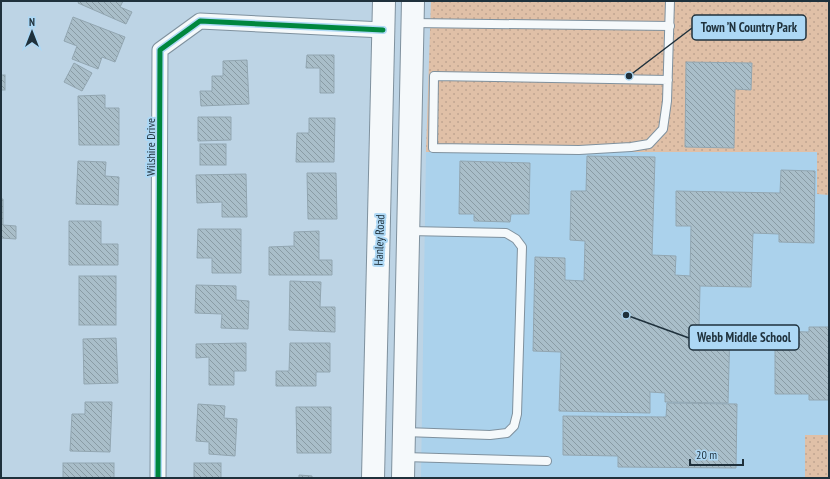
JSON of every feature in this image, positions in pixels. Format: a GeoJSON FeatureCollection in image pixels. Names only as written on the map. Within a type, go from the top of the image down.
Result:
{"type":"FeatureCollection","features":[{"type":"Feature","properties":{"kind":"main road","name":"Hanley Road"},"geometry":{"type":"LineString","coordinates":[[373,478],[384,1]]}},
{"type":"Feature","properties":{"kind":"main road"},"geometry":{"type":"LineString","coordinates":[[403,468],[413,1]]}},
{"type":"Feature","properties":{"kind":"main road"},"geometry":{"type":"LineString","coordinates":[[378,266],[408,231]]}},
{"type":"Feature","properties":{"kind":"main road"},"geometry":{"type":"LineString","coordinates":[[377,322],[388,395],[404,426]]}},
{"type":"Feature","properties":{"kind":"street","name":"Wilshire Drive"},"geometry":{"type":"LineString","coordinates":[[158,478],[160,50],[200,21],[383,30]]}},
{"type":"Feature","properties":{"kind":"lane"},"geometry":{"type":"LineString","coordinates":[[668,80],[434,76],[433,148],[579,150],[631,147],[649,144],[663,129],[667,101],[668,80],[670,26],[670,1]]}},
{"type":"Feature","properties":{"kind":"lane"},"geometry":{"type":"LineString","coordinates":[[412,23],[670,26]]}},
{"type":"Feature","properties":{"kind":"lane"},"geometry":{"type":"LineString","coordinates":[[404,426],[490,435],[507,433],[514,426],[517,414],[522,247],[516,239],[506,233],[408,231]]}},
{"type":"Feature","properties":{"kind":"lane"},"geometry":{"type":"LineString","coordinates":[[403,468],[547,460]]}},
{"type":"Feature","properties":{"kind":"shaded area"},"geometry":{"type":"Polygon","coordinates":[[[431,1],[829,1],[829,195],[817,194],[817,152],[426,152],[431,1]]]}},
{"type":"Feature","properties":{"kind":"shaded area"},"geometry":{"type":"Polygon","coordinates":[[[426,152],[817,152],[817,194],[829,195],[829,435],[805,435],[805,478],[421,478],[426,152]]]}},
{"type":"Feature","properties":{"kind":"shaded area"},"geometry":{"type":"Polygon","coordinates":[[[805,435],[829,435],[829,478],[805,478],[805,435]]]}},
{"type":"Feature","properties":{"kind":"building"},"geometry":{"type":"Polygon","coordinates":[[[79,1],[123,1],[120,7],[132,12],[126,24],[78,3],[79,1]]]}},
{"type":"Feature","properties":{"kind":"building"},"geometry":{"type":"Polygon","coordinates":[[[73,17],[125,37],[115,62],[102,57],[98,69],[72,59],[77,46],[64,41],[73,17]]]}},
{"type":"Feature","properties":{"kind":"building"},"geometry":{"type":"Polygon","coordinates":[[[307,55],[334,55],[334,93],[320,93],[320,68],[306,68],[307,55]]]}},
{"type":"Feature","properties":{"kind":"building"},"geometry":{"type":"Polygon","coordinates":[[[247,60],[249,104],[201,106],[200,91],[212,91],[212,76],[223,76],[223,61],[247,60]]]}},
{"type":"Feature","properties":{"kind":"building"},"geometry":{"type":"Polygon","coordinates":[[[686,62],[752,63],[751,90],[735,89],[734,148],[685,147],[686,62]]]}},
{"type":"Feature","properties":{"kind":"building"},"geometry":{"type":"Polygon","coordinates":[[[74,63],[92,73],[82,91],[64,82],[74,63]]]}},
{"type":"Feature","properties":{"kind":"building"},"geometry":{"type":"Polygon","coordinates":[[[1,75],[5,75],[5,90],[1,90],[1,75]]]}},
{"type":"Feature","properties":{"kind":"building"},"geometry":{"type":"Polygon","coordinates":[[[105,95],[105,108],[119,108],[119,145],[79,145],[78,96],[105,95]]]}},
{"type":"Feature","properties":{"kind":"building"},"geometry":{"type":"Polygon","coordinates":[[[198,117],[231,117],[231,140],[198,141],[198,117]]]}},
{"type":"Feature","properties":{"kind":"building"},"geometry":{"type":"Polygon","coordinates":[[[309,118],[335,118],[334,162],[296,162],[297,133],[309,133],[309,118]]]}},
{"type":"Feature","properties":{"kind":"building"},"geometry":{"type":"Polygon","coordinates":[[[200,144],[226,144],[226,165],[200,165],[200,144]]]}},
{"type":"Feature","properties":{"kind":"building"},"geometry":{"type":"Polygon","coordinates":[[[587,156],[655,157],[652,255],[676,256],[675,275],[690,276],[691,226],[676,226],[676,191],[780,193],[781,170],[815,171],[814,243],[779,242],[779,234],[753,233],[751,287],[700,286],[699,329],[730,329],[728,403],[665,402],[665,393],[650,392],[650,413],[559,411],[561,352],[533,351],[535,257],[565,258],[565,280],[584,281],[585,241],[570,240],[571,191],[586,191],[587,156]]]}},
{"type":"Feature","properties":{"kind":"building"},"geometry":{"type":"Polygon","coordinates":[[[78,161],[106,162],[105,176],[119,177],[118,205],[76,204],[78,161]]]}},
{"type":"Feature","properties":{"kind":"building"},"geometry":{"type":"Polygon","coordinates":[[[460,161],[530,163],[529,214],[511,214],[510,222],[474,221],[474,214],[459,214],[460,161]]]}},
{"type":"Feature","properties":{"kind":"building"},"geometry":{"type":"Polygon","coordinates":[[[307,173],[336,173],[337,219],[308,219],[307,173]]]}},
{"type":"Feature","properties":{"kind":"building"},"geometry":{"type":"Polygon","coordinates":[[[246,174],[247,217],[222,217],[222,202],[197,203],[196,175],[246,174]]]}},
{"type":"Feature","properties":{"kind":"building"},"geometry":{"type":"Polygon","coordinates":[[[1,199],[3,199],[3,225],[16,226],[16,239],[1,238],[1,199]]]}},
{"type":"Feature","properties":{"kind":"building"},"geometry":{"type":"Polygon","coordinates":[[[69,221],[101,221],[101,244],[118,244],[118,265],[69,265],[69,221]]]}},
{"type":"Feature","properties":{"kind":"building"},"geometry":{"type":"Polygon","coordinates":[[[198,229],[241,229],[241,273],[212,273],[212,258],[197,258],[198,229]]]}},
{"type":"Feature","properties":{"kind":"building"},"geometry":{"type":"Polygon","coordinates":[[[319,231],[319,260],[332,260],[332,275],[269,275],[269,247],[294,246],[294,232],[319,231]]]}},
{"type":"Feature","properties":{"kind":"building"},"geometry":{"type":"Polygon","coordinates":[[[79,276],[116,276],[116,325],[79,325],[79,276]]]}},
{"type":"Feature","properties":{"kind":"building"},"geometry":{"type":"Polygon","coordinates":[[[290,281],[321,282],[320,307],[335,307],[335,332],[289,330],[290,281]]]}},
{"type":"Feature","properties":{"kind":"building"},"geometry":{"type":"Polygon","coordinates":[[[196,285],[236,286],[236,300],[249,301],[248,329],[221,328],[222,314],[195,313],[196,285]]]}},
{"type":"Feature","properties":{"kind":"building"},"geometry":{"type":"Polygon","coordinates":[[[809,327],[829,327],[829,400],[809,400],[809,394],[775,394],[775,331],[809,332],[809,327]]]}},
{"type":"Feature","properties":{"kind":"building"},"geometry":{"type":"Polygon","coordinates":[[[116,338],[118,383],[84,384],[83,339],[116,338]]]}},
{"type":"Feature","properties":{"kind":"building"},"geometry":{"type":"Polygon","coordinates":[[[246,343],[246,371],[234,371],[234,385],[209,385],[209,357],[196,358],[196,344],[246,343]]]}},
{"type":"Feature","properties":{"kind":"building"},"geometry":{"type":"Polygon","coordinates":[[[290,343],[330,343],[330,372],[316,372],[316,386],[276,386],[276,371],[289,371],[290,343]]]}},
{"type":"Feature","properties":{"kind":"building"},"geometry":{"type":"Polygon","coordinates":[[[85,402],[112,402],[110,452],[70,451],[72,414],[85,414],[85,402]]]}},
{"type":"Feature","properties":{"kind":"building"},"geometry":{"type":"Polygon","coordinates":[[[667,403],[737,404],[736,468],[618,467],[618,456],[563,455],[563,416],[666,417],[667,403]]]}},
{"type":"Feature","properties":{"kind":"building"},"geometry":{"type":"Polygon","coordinates":[[[198,404],[225,406],[224,418],[237,419],[235,456],[209,454],[209,442],[196,441],[198,404]]]}},
{"type":"Feature","properties":{"kind":"building"},"geometry":{"type":"Polygon","coordinates":[[[296,407],[331,407],[331,453],[297,453],[296,407]]]}},
{"type":"Feature","properties":{"kind":"building"},"geometry":{"type":"Polygon","coordinates":[[[63,463],[114,463],[114,478],[63,478],[63,463]]]}},
{"type":"Feature","properties":{"kind":"building"},"geometry":{"type":"Polygon","coordinates":[[[194,463],[221,463],[221,478],[194,478],[194,463]]]}},
{"type":"Feature","properties":{"kind":"building"},"geometry":{"type":"Polygon","coordinates":[[[299,475],[312,476],[312,478],[299,478],[299,475]]]}},
{"type":"Feature","properties":{"kind":"cycle path"},"geometry":{"type":"LineString","coordinates":[[158,478],[160,50],[200,21],[383,30]]}},
{"type":"Feature","properties":{"kind":"place","name":"Town ’N Country Park"},"geometry":{"type":"Point","coordinates":[629,76]}},
{"type":"Feature","properties":{"kind":"place","name":"Webb Middle School"},"geometry":{"type":"Point","coordinates":[626,315]}}]}
